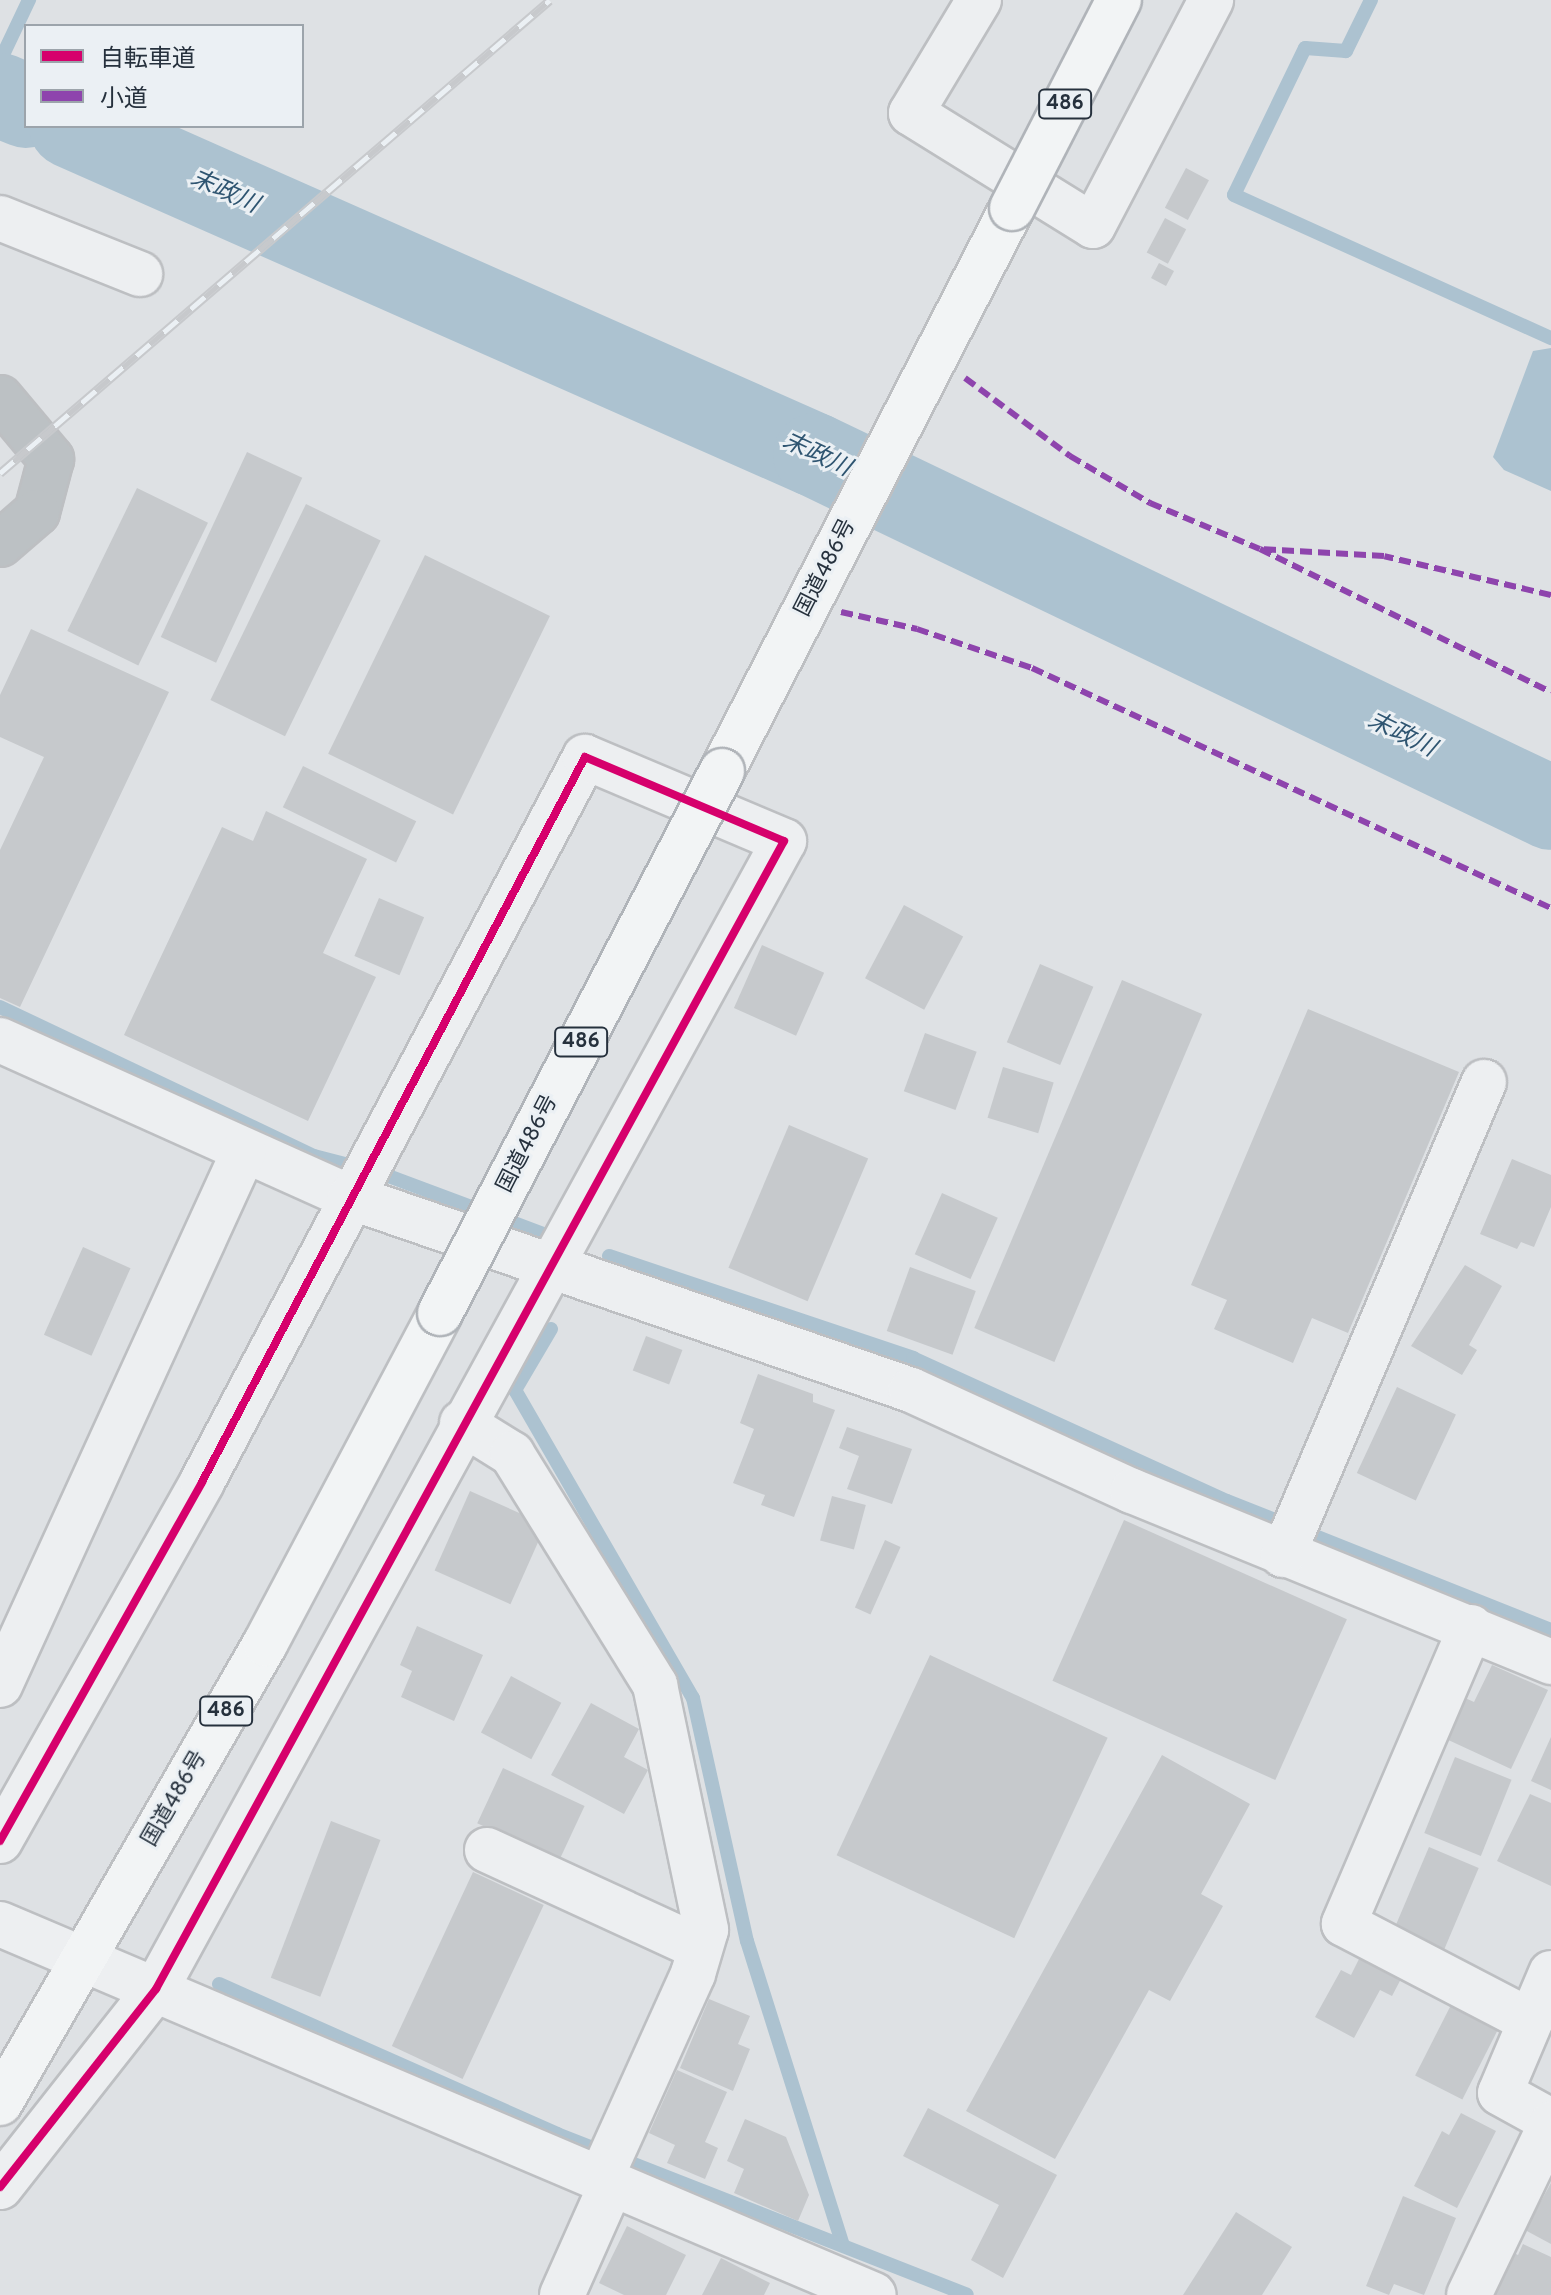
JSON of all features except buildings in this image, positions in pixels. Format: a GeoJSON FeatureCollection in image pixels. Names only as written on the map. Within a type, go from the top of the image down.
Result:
{"type":"FeatureCollection","features":[{"type":"Feature","properties":{"kind":"highway","name":"国道486号"},"geometry":{"type":"LineString","coordinates":[[0,2103],[265,1644],[722,771],[1119,0]]}},
{"type":"Feature","properties":{"kind":"street"},"geometry":{"type":"LineString","coordinates":[[979,0],[911,113],[1093,226],[1211,0]]}},
{"type":"Feature","properties":{"kind":"street"},"geometry":{"type":"LineString","coordinates":[[0,218],[140,274]]}},
{"type":"Feature","properties":{"kind":"street"},"geometry":{"type":"LineString","coordinates":[[0,398],[51,459],[37,512],[0,544]]}},
{"type":"Feature","properties":{"kind":"street"},"geometry":{"type":"LineString","coordinates":[[0,1841],[202,1482],[360,1177],[585,757],[784,841],[462,1423],[156,1989],[0,2187]]}},
{"type":"Feature","properties":{"kind":"street"},"geometry":{"type":"LineString","coordinates":[[0,1040],[244,1151],[360,1177],[551,1267],[911,1390],[1292,1535],[1471,1627],[1551,1662]]}},
{"type":"Feature","properties":{"kind":"street"},"geometry":{"type":"LineString","coordinates":[[1292,1535],[1484,1082]]}},
{"type":"Feature","properties":{"kind":"street"},"geometry":{"type":"LineString","coordinates":[[0,1685],[244,1151]]}},
{"type":"Feature","properties":{"kind":"street"},"geometry":{"type":"LineString","coordinates":[[462,1423],[512,1454],[655,1685],[706,1930],[608,2169],[562,2295]]}},
{"type":"Feature","properties":{"kind":"street"},"geometry":{"type":"LineString","coordinates":[[1471,1627],[1344,1924],[1530,2021]]}},
{"type":"Feature","properties":{"kind":"street"},"geometry":{"type":"LineString","coordinates":[[487,1850],[700,1948]]}},
{"type":"Feature","properties":{"kind":"street"},"geometry":{"type":"LineString","coordinates":[[0,1924],[608,2169],[874,2295]]}},
{"type":"Feature","properties":{"kind":"street"},"geometry":{"type":"LineString","coordinates":[[1469,2295],[1551,2122],[1500,2093],[1551,1973]]}},
{"type":"Feature","properties":{"kind":"water"},"geometry":{"type":"Polygon","coordinates":[[[1551,348],[1551,491],[1504,470],[1493,457],[1533,351],[1551,348]]]}},
{"type":"Feature","properties":{"kind":"waterway"},"geometry":{"type":"LineString","coordinates":[[0,61],[29,0]]}},
{"type":"Feature","properties":{"kind":"waterway"},"geometry":{"type":"LineString","coordinates":[[1371,0],[1346,51],[1305,48],[1234,195],[1551,338]]}},
{"type":"Feature","properties":{"kind":"waterway","name":"末政川"},"geometry":{"type":"LineString","coordinates":[[0,95],[24,105]]}},
{"type":"Feature","properties":{"kind":"waterway","name":"末政川"},"geometry":{"type":"LineString","coordinates":[[76,128],[815,455],[1551,808]]}},
{"type":"Feature","properties":{"kind":"waterway"},"geometry":{"type":"LineString","coordinates":[[0,1007],[314,1156],[383,1174],[546,1235]]}},
{"type":"Feature","properties":{"kind":"waterway"},"geometry":{"type":"LineString","coordinates":[[609,1256],[913,1358],[1227,1501],[1551,1630]]}},
{"type":"Feature","properties":{"kind":"waterway"},"geometry":{"type":"LineString","coordinates":[[551,1329],[515,1390],[693,1698],[747,1941],[842,2243]]}},
{"type":"Feature","properties":{"kind":"waterway"},"geometry":{"type":"LineString","coordinates":[[219,1984],[557,2134],[967,2295]]}},
{"type":"Feature","properties":{"kind":"railway"},"geometry":{"type":"LineString","coordinates":[[0,473],[550,0]]}},
{"type":"Feature","properties":{"kind":"marked path"},"geometry":{"type":"LineString","coordinates":[[965,378],[1070,456],[1150,503],[1260,549]]}},
{"type":"Feature","properties":{"kind":"marked path"},"geometry":{"type":"LineString","coordinates":[[1551,595],[1384,556],[1260,549],[1551,692]]}},
{"type":"Feature","properties":{"kind":"marked path"},"geometry":{"type":"LineString","coordinates":[[841,612],[917,629],[1032,668],[1551,908]]}},
{"type":"Feature","properties":{"kind":"cycle path"},"geometry":{"type":"LineString","coordinates":[[0,1841],[202,1482],[585,757],[784,841],[156,1989],[0,2187]]}}]}
